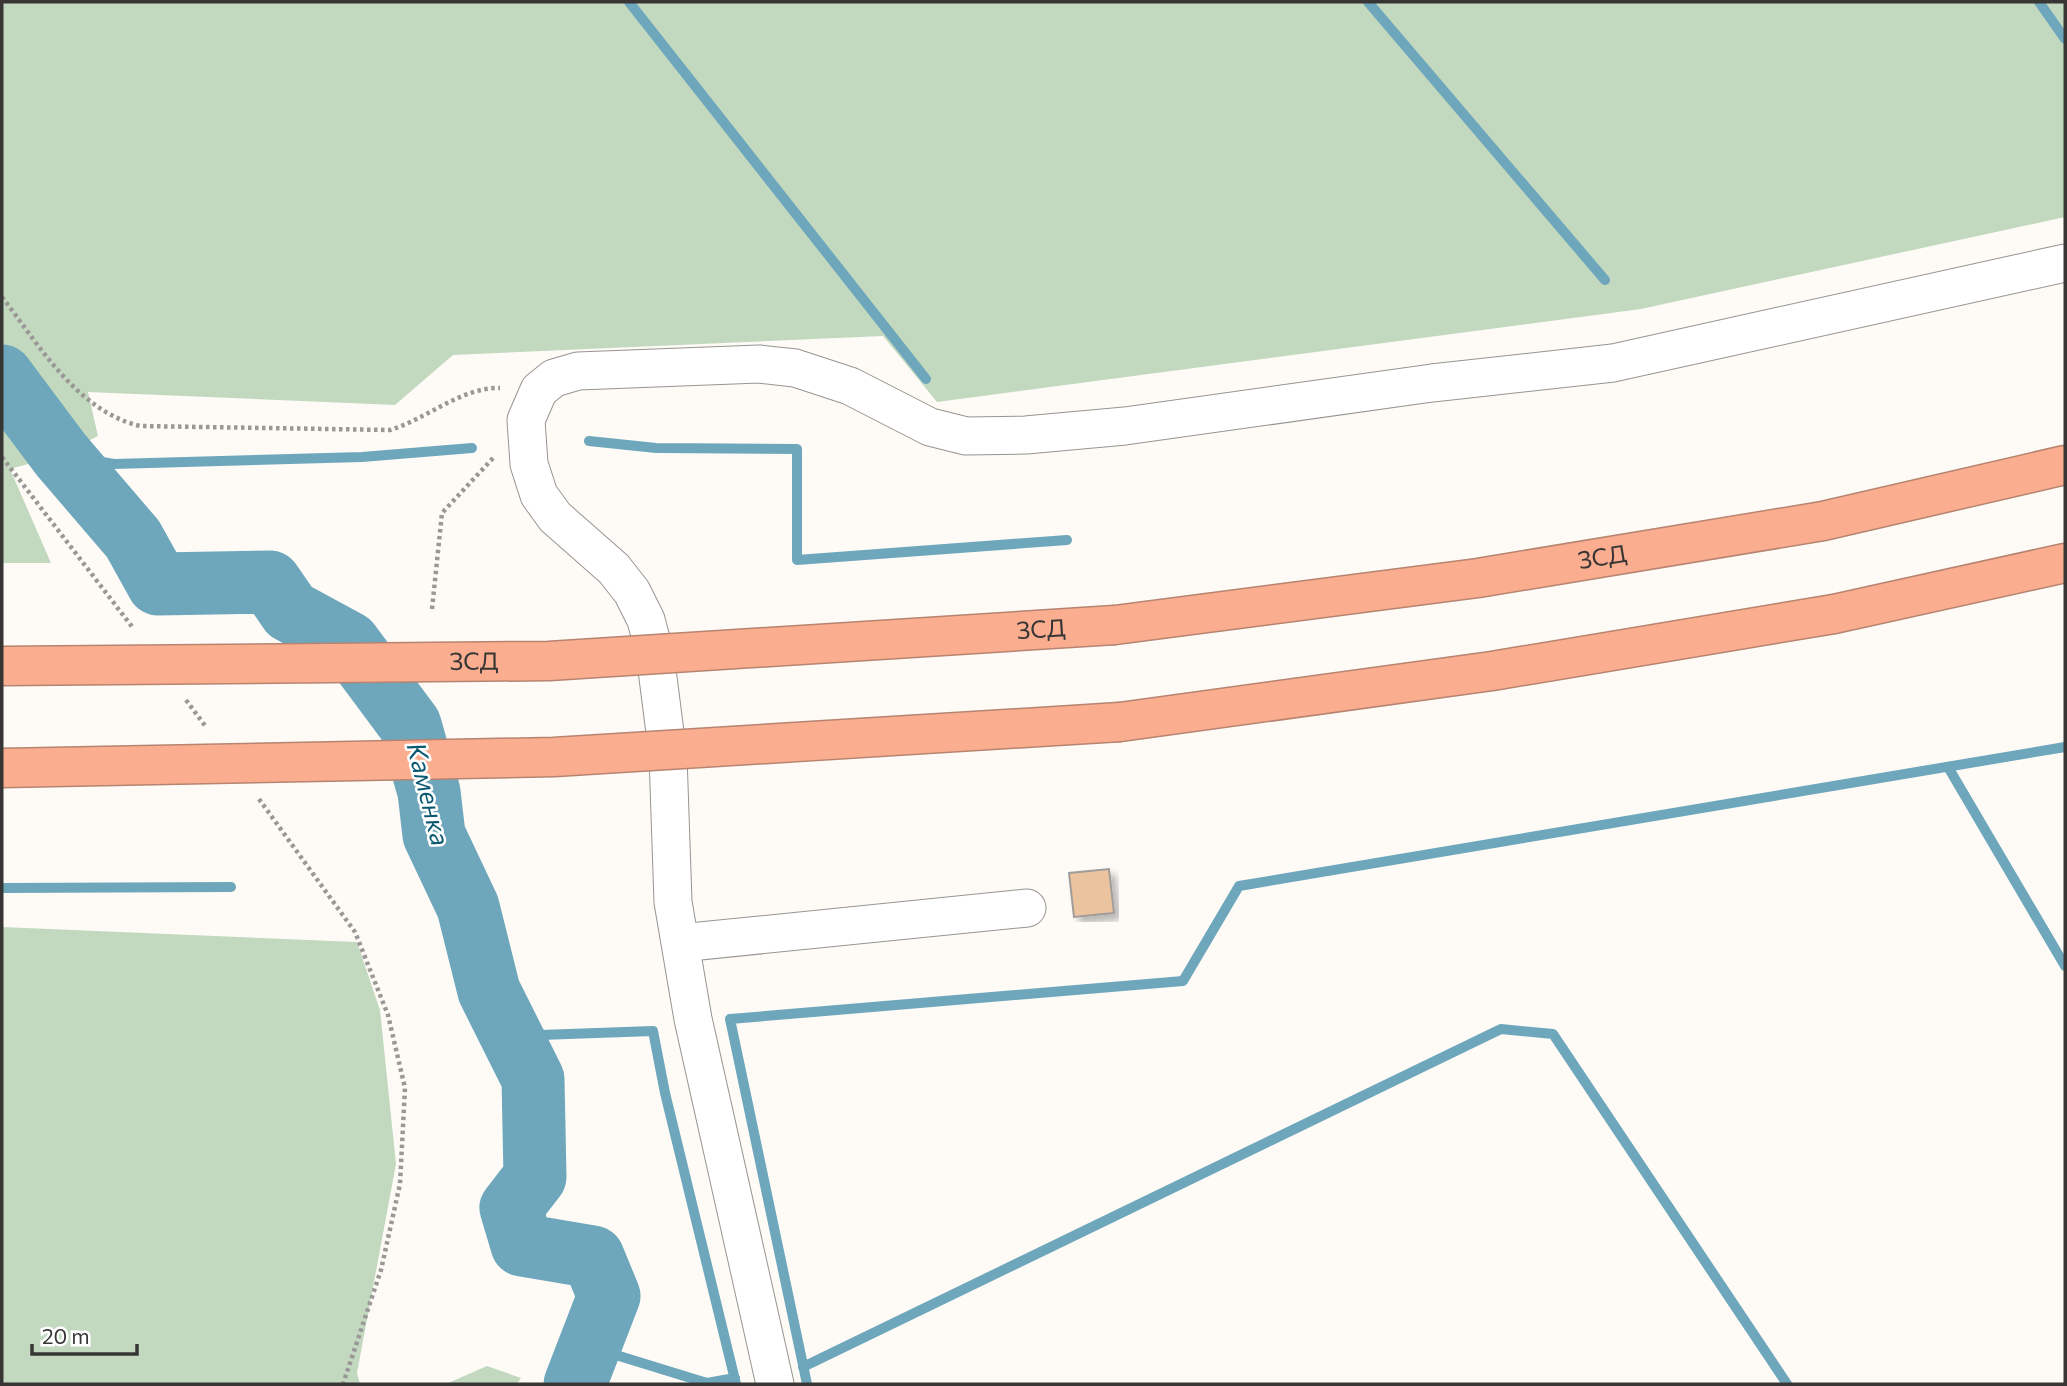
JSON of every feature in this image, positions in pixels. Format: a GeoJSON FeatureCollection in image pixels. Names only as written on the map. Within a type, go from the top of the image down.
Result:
{"type":"FeatureCollection","features":[{"type":"Feature","properties":{"kind":"highway","name":"ЗСД"},"geometry":{"type":"LineString","coordinates":[[2,666],[549,661],[1115,625],[1478,578],[1823,521],[2065,465]]}},
{"type":"Feature","properties":{"kind":"highway"},"geometry":{"type":"LineString","coordinates":[[2,768],[554,757],[1120,722],[1492,671],[1834,614],[2065,563]]}},
{"type":"Feature","properties":{"kind":"street"},"geometry":{"type":"LineString","coordinates":[[775,1384],[693,1019],[680,943],[671,876],[668,756],[655,654],[646,620],[632,592],[614,569],[555,517],[539,495],[525,439],[526,420],[539,390],[554,378],[578,371],[759,364],[823,375],[930,427],[966,436],[1026,435],[1125,426],[1432,383],[1613,363],[2065,263]]}},
{"type":"Feature","properties":{"kind":"street"},"geometry":{"type":"LineString","coordinates":[[680,943],[1027,908]]}},
{"type":"Feature","properties":{"kind":"path"},"geometry":{"type":"LineString","coordinates":[[2,297],[66,379],[100,410],[117,421],[140,426],[380,431],[411,424],[484,388],[539,390]]}},
{"type":"Feature","properties":{"kind":"path"},"geometry":{"type":"LineString","coordinates":[[432,609],[442,513],[489,459],[525,439]]}},
{"type":"Feature","properties":{"kind":"path"},"geometry":{"type":"LineString","coordinates":[[2,457],[141,639]]}},
{"type":"Feature","properties":{"kind":"path"},"geometry":{"type":"LineString","coordinates":[[181,693],[213,736]]}},
{"type":"Feature","properties":{"kind":"path"},"geometry":{"type":"LineString","coordinates":[[253,791],[355,932],[388,1015],[405,1088],[400,1184],[381,1270],[344,1384]]}},
{"type":"Feature","properties":{"kind":"green space"},"geometry":{"type":"Polygon","coordinates":[[[2,2],[2065,2],[2065,217],[1641,309],[937,402],[883,336],[453,355],[395,405],[88,392],[98,436],[61,455],[10,469],[51,563],[2,563],[2,2]]]}},
{"type":"Feature","properties":{"kind":"green space"},"geometry":{"type":"Polygon","coordinates":[[[2,927],[357,942],[380,1010],[396,1164],[357,1373],[360,1384],[2,1384],[2,927]]]}},
{"type":"Feature","properties":{"kind":"green space"},"geometry":{"type":"Polygon","coordinates":[[[487,1366],[521,1378],[517,1384],[446,1384],[487,1366]]]}},
{"type":"Feature","properties":{"kind":"building"},"geometry":{"type":"Polygon","coordinates":[[[1109,869],[1114,913],[1074,917],[1069,873],[1109,869]]]}},
{"type":"Feature","properties":{"kind":"waterway"},"geometry":{"type":"LineString","coordinates":[[629,2],[926,379]]}},
{"type":"Feature","properties":{"kind":"waterway"},"geometry":{"type":"LineString","coordinates":[[1368,2],[1605,280]]}},
{"type":"Feature","properties":{"kind":"waterway"},"geometry":{"type":"LineString","coordinates":[[2039,2],[2065,39]]}},
{"type":"Feature","properties":{"kind":"waterway","name":"Каменка"},"geometry":{"type":"LineString","coordinates":[[2,376],[61,455],[133,539],[158,584],[270,582],[290,611],[349,643],[410,725],[429,792],[434,835],[468,907],[489,991],[533,1079],[535,1177],[511,1208],[522,1245],[593,1257],[609,1296],[575,1384]]}},
{"type":"Feature","properties":{"kind":"waterway"},"geometry":{"type":"LineString","coordinates":[[589,441],[656,448],[797,449],[797,560],[1067,540]]}},
{"type":"Feature","properties":{"kind":"waterway"},"geometry":{"type":"LineString","coordinates":[[61,455],[114,464],[362,457],[472,448]]}},
{"type":"Feature","properties":{"kind":"waterway"},"geometry":{"type":"LineString","coordinates":[[807,1384],[730,1019],[1183,981],[1239,886],[2065,747]]}},
{"type":"Feature","properties":{"kind":"waterway"},"geometry":{"type":"LineString","coordinates":[[1948,767],[2065,966]]}},
{"type":"Feature","properties":{"kind":"waterway"},"geometry":{"type":"LineString","coordinates":[[2,888],[231,887]]}},
{"type":"Feature","properties":{"kind":"waterway"},"geometry":{"type":"LineString","coordinates":[[803,1367],[1501,1029],[1553,1034],[1787,1384]]}},
{"type":"Feature","properties":{"kind":"waterway"},"geometry":{"type":"LineString","coordinates":[[512,1036],[653,1031],[665,1093],[736,1384]]}},
{"type":"Feature","properties":{"kind":"waterway"},"geometry":{"type":"LineString","coordinates":[[590,1347],[707,1383],[735,1378]]}}]}
